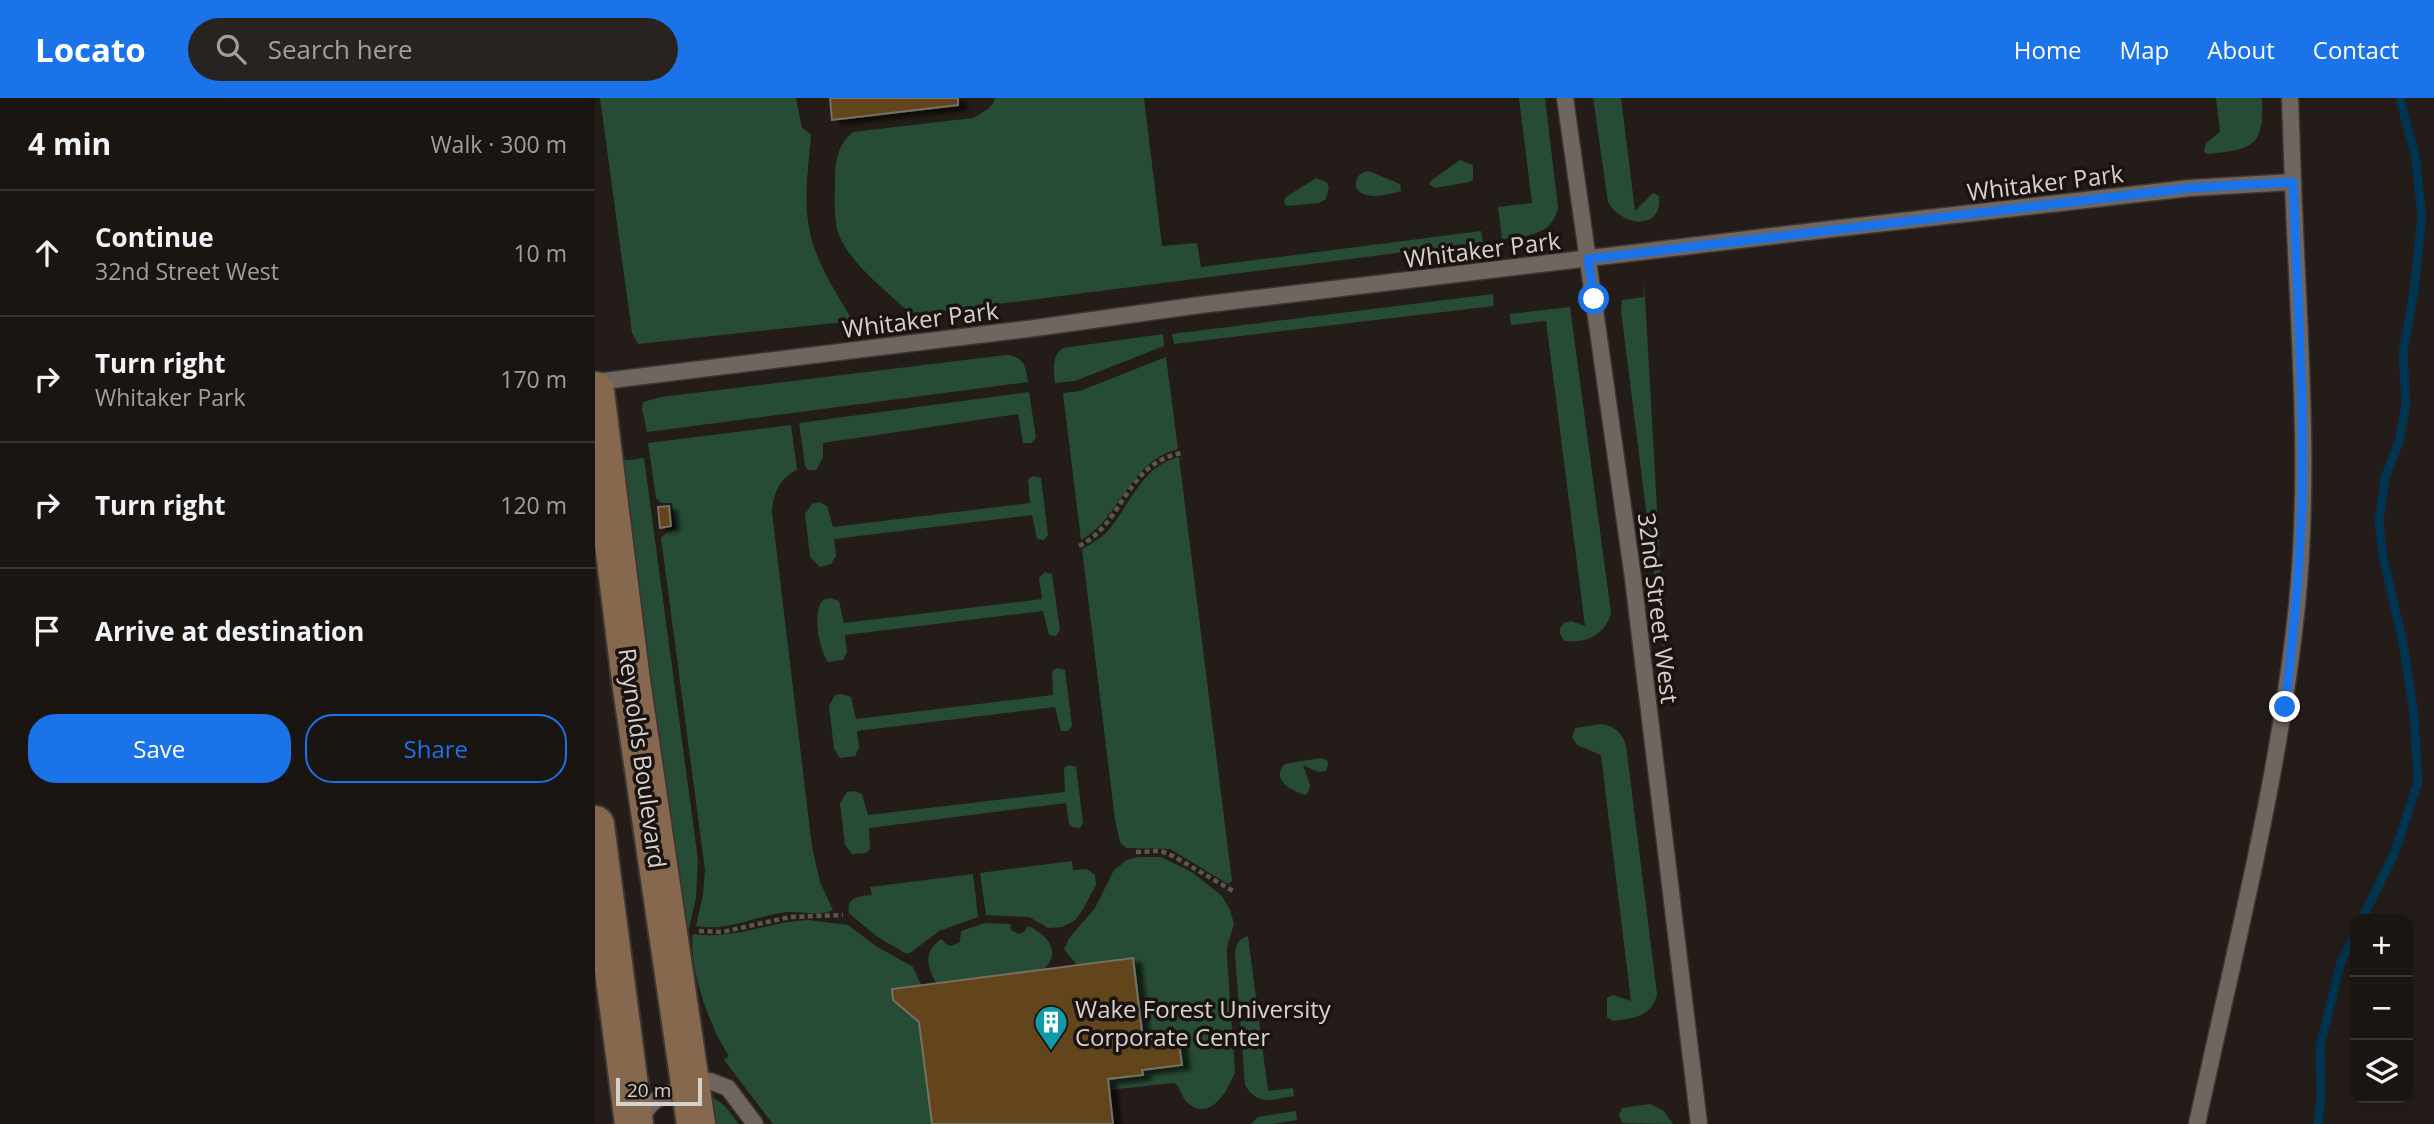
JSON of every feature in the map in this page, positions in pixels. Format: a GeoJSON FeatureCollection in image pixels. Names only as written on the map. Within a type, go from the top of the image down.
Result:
{"type":"FeatureCollection","features":[{"type":"Feature","properties":{"kind":"main road","name":"Reynolds Boulevard"},"geometry":{"type":"LineString","coordinates":[[595,391],[631,681],[693,1106]]}},
{"type":"Feature","properties":{"kind":"main road"},"geometry":{"type":"LineString","coordinates":[[595,825],[634,1124]]}},
{"type":"Feature","properties":{"kind":"lane","name":"32nd Street West"},"geometry":{"type":"LineString","coordinates":[[1566,98],[1633,578],[1699,1124]]}},
{"type":"Feature","properties":{"kind":"lane"},"geometry":{"type":"LineString","coordinates":[[2197,1124],[2270,789],[2285,707],[2297,602],[2302,500],[2302,407],[2290,98]]}},
{"type":"Feature","properties":{"kind":"lane","name":"Whitaker Park"},"geometry":{"type":"LineString","coordinates":[[595,382],[1200,305],[2190,188],[2293,182]]}},
{"type":"Feature","properties":{"kind":"lane"},"geometry":{"type":"LineString","coordinates":[[640,1124],[650,1104],[666,1093],[693,1106],[710,1081],[728,1088],[755,1124]]}},
{"type":"Feature","properties":{"kind":"path"},"geometry":{"type":"LineString","coordinates":[[1079,546],[1102,530],[1125,494],[1149,469],[1163,458],[1182,453]]}},
{"type":"Feature","properties":{"kind":"path"},"geometry":{"type":"LineString","coordinates":[[1136,852],[1161,852],[1173,856],[1233,891]]}},
{"type":"Feature","properties":{"kind":"path"},"geometry":{"type":"LineString","coordinates":[[691,929],[722,932],[790,916],[843,915]]}},
{"type":"Feature","properties":{"kind":"green space"},"geometry":{"type":"Polygon","coordinates":[[[600,98],[796,98],[802,128],[811,134],[807,177],[810,234],[825,273],[853,321],[638,344],[632,333],[600,98]]]}},
{"type":"Feature","properties":{"kind":"green space"},"geometry":{"type":"Polygon","coordinates":[[[995,98],[1144,98],[1162,246],[1197,243],[1201,267],[1481,231],[1483,242],[912,315],[861,268],[839,235],[835,201],[838,153],[853,132],[973,118],[989,107],[995,98]]]}},
{"type":"Feature","properties":{"kind":"green space"},"geometry":{"type":"Polygon","coordinates":[[[1519,98],[1545,98],[1558,207],[1550,224],[1537,233],[1502,239],[1498,207],[1532,203],[1519,98]]]}},
{"type":"Feature","properties":{"kind":"green space"},"geometry":{"type":"Polygon","coordinates":[[[1593,98],[1621,98],[1635,211],[1653,193],[1659,196],[1655,216],[1648,220],[1640,222],[1622,216],[1608,202],[1593,98]]]}},
{"type":"Feature","properties":{"kind":"green space"},"geometry":{"type":"Polygon","coordinates":[[[2216,98],[2262,98],[2261,127],[2253,142],[2236,150],[2208,154],[2204,152],[2206,143],[2220,132],[2216,98]]]}},
{"type":"Feature","properties":{"kind":"green space"},"geometry":{"type":"Polygon","coordinates":[[[1460,160],[1473,165],[1473,179],[1470,182],[1435,188],[1429,184],[1432,180],[1460,160]]]}},
{"type":"Feature","properties":{"kind":"green space"},"geometry":{"type":"Polygon","coordinates":[[[1369,171],[1400,184],[1401,191],[1377,196],[1360,192],[1356,188],[1357,178],[1369,171]]]}},
{"type":"Feature","properties":{"kind":"green space"},"geometry":{"type":"Polygon","coordinates":[[[1316,178],[1326,182],[1329,187],[1326,199],[1319,203],[1286,206],[1286,197],[1316,178]]]}},
{"type":"Feature","properties":{"kind":"green space"},"geometry":{"type":"Polygon","coordinates":[[[1643,278],[1666,668],[1621,311],[1622,300],[1644,297],[1643,278]]]}},
{"type":"Feature","properties":{"kind":"green space"},"geometry":{"type":"Polygon","coordinates":[[[1493,294],[1494,306],[1174,344],[1172,334],[1493,294]]]}},
{"type":"Feature","properties":{"kind":"green space"},"geometry":{"type":"Polygon","coordinates":[[[1570,307],[1611,613],[1600,632],[1581,641],[1565,641],[1560,632],[1564,623],[1571,621],[1585,626],[1546,321],[1511,325],[1510,314],[1570,307]]]}},
{"type":"Feature","properties":{"kind":"green space"},"geometry":{"type":"Polygon","coordinates":[[[1163,334],[1164,346],[1075,381],[1055,383],[1055,359],[1063,348],[1163,334]]]}},
{"type":"Feature","properties":{"kind":"green space"},"geometry":{"type":"Polygon","coordinates":[[[1006,355],[1023,363],[1028,382],[647,432],[642,408],[643,402],[661,397],[1006,355]]]}},
{"type":"Feature","properties":{"kind":"green space"},"geometry":{"type":"Polygon","coordinates":[[[1166,357],[1178,449],[1161,455],[1148,465],[1106,518],[1081,540],[1063,393],[1080,391],[1166,357]]]}},
{"type":"Feature","properties":{"kind":"green space"},"geometry":{"type":"Polygon","coordinates":[[[1029,392],[1036,438],[1031,443],[1023,443],[1018,414],[823,443],[823,458],[816,470],[808,470],[805,466],[799,423],[1029,392]]]}},
{"type":"Feature","properties":{"kind":"green space"},"geometry":{"type":"Polygon","coordinates":[[[791,425],[797,470],[786,477],[778,487],[772,512],[812,847],[820,882],[833,910],[823,913],[777,914],[721,927],[696,926],[705,870],[661,538],[668,531],[676,529],[672,503],[661,503],[656,498],[648,443],[791,425]]]}},
{"type":"Feature","properties":{"kind":"green space"},"geometry":{"type":"Polygon","coordinates":[[[1179,457],[1232,881],[1228,884],[1170,849],[1126,848],[1120,842],[1115,820],[1082,549],[1105,534],[1136,489],[1154,469],[1179,457]]]}},
{"type":"Feature","properties":{"kind":"green space"},"geometry":{"type":"Polygon","coordinates":[[[644,458],[698,860],[696,898],[687,936],[619,461],[644,458]]]}},
{"type":"Feature","properties":{"kind":"green space"},"geometry":{"type":"Polygon","coordinates":[[[1033,476],[1041,478],[1048,535],[1044,540],[1037,539],[1032,515],[834,539],[836,556],[831,564],[820,567],[810,557],[805,514],[812,504],[819,502],[827,506],[833,527],[1030,503],[1028,479],[1033,476]]]}},
{"type":"Feature","properties":{"kind":"green space"},"geometry":{"type":"Polygon","coordinates":[[[1045,572],[1052,574],[1060,630],[1056,636],[1049,635],[1043,611],[845,635],[847,652],[843,660],[828,662],[822,649],[817,621],[823,600],[830,598],[839,601],[844,623],[1042,599],[1039,578],[1045,572]]]}},
{"type":"Feature","properties":{"kind":"green space"},"geometry":{"type":"Polygon","coordinates":[[[1057,668],[1065,670],[1072,726],[1068,731],[1061,731],[1055,707],[857,731],[859,748],[855,756],[840,758],[834,749],[829,706],[835,695],[851,697],[856,719],[1053,695],[1052,671],[1057,668]]]}},
{"type":"Feature","properties":{"kind":"green space"},"geometry":{"type":"Polygon","coordinates":[[[1602,724],[1617,731],[1626,745],[1657,994],[1655,1002],[1646,1012],[1613,1021],[1607,1017],[1607,998],[1613,995],[1631,1001],[1601,755],[1577,745],[1572,737],[1575,728],[1602,724]]]}},
{"type":"Feature","properties":{"kind":"green space"},"geometry":{"type":"Polygon","coordinates":[[[1321,758],[1327,760],[1326,771],[1318,772],[1303,765],[1310,785],[1308,793],[1305,795],[1294,791],[1284,784],[1280,775],[1285,764],[1321,758]]]}},
{"type":"Feature","properties":{"kind":"green space"},"geometry":{"type":"Polygon","coordinates":[[[1069,765],[1076,767],[1083,823],[1080,828],[1069,824],[1066,803],[869,828],[870,849],[866,853],[852,854],[845,845],[840,803],[847,792],[862,794],[868,815],[1065,792],[1064,768],[1069,765]]]}},
{"type":"Feature","properties":{"kind":"green space"},"geometry":{"type":"Polygon","coordinates":[[[1161,857],[1192,872],[1222,896],[1234,924],[1227,956],[1235,1072],[1223,1095],[1204,1109],[1188,1103],[1176,1084],[1172,1083],[1109,1090],[1108,1079],[1143,1075],[1142,1070],[1181,1065],[1178,1036],[1143,1040],[1132,958],[1077,965],[1064,949],[1070,937],[1095,908],[1114,870],[1127,860],[1161,857]]]}},
{"type":"Feature","properties":{"kind":"green space"},"geometry":{"type":"Polygon","coordinates":[[[1072,861],[1073,870],[1087,869],[1095,875],[1096,885],[1075,920],[1062,927],[1048,928],[1029,917],[986,915],[980,873],[1072,861]]]}},
{"type":"Feature","properties":{"kind":"green space"},"geometry":{"type":"Polygon","coordinates":[[[973,874],[978,917],[939,931],[910,953],[905,953],[876,936],[849,913],[852,901],[872,895],[870,887],[973,874]]]}},
{"type":"Feature","properties":{"kind":"green space"},"geometry":{"type":"Polygon","coordinates":[[[808,920],[848,925],[876,946],[913,967],[921,985],[892,989],[893,1000],[919,1022],[932,1124],[773,1124],[724,1060],[729,1056],[708,1014],[697,980],[692,948],[693,934],[722,935],[808,920]]]}},
{"type":"Feature","properties":{"kind":"green space"},"geometry":{"type":"Polygon","coordinates":[[[985,923],[1010,924],[1011,930],[1019,934],[1028,926],[1035,929],[1050,944],[1052,956],[1049,963],[1044,969],[936,983],[928,960],[935,944],[941,939],[951,946],[960,942],[961,931],[985,923]]]}},
{"type":"Feature","properties":{"kind":"green space"},"geometry":{"type":"Polygon","coordinates":[[[1248,936],[1268,1091],[1293,1088],[1294,1096],[1260,1099],[1245,1085],[1235,954],[1238,942],[1248,936]]]}},
{"type":"Feature","properties":{"kind":"green space"},"geometry":{"type":"Polygon","coordinates":[[[709,1097],[722,1104],[739,1124],[709,1124],[709,1097]]]}},
{"type":"Feature","properties":{"kind":"green space"},"geometry":{"type":"Polygon","coordinates":[[[1650,1104],[1664,1111],[1673,1124],[1622,1123],[1619,1115],[1622,1108],[1650,1104]]]}},
{"type":"Feature","properties":{"kind":"green space"},"geometry":{"type":"Polygon","coordinates":[[[1296,1111],[1297,1120],[1251,1124],[1258,1117],[1296,1111]]]}},
{"type":"Feature","properties":{"kind":"building"},"geometry":{"type":"Polygon","coordinates":[[[830,98],[958,98],[958,105],[832,120],[830,98]]]}},
{"type":"Feature","properties":{"kind":"building"},"geometry":{"type":"Polygon","coordinates":[[[669,506],[671,526],[660,528],[658,507],[669,506]]]}},
{"type":"Feature","properties":{"kind":"building","name":"Wake Forest University Corporate Center"},"geometry":{"type":"Polygon","coordinates":[[[1133,958],[1143,1040],[1178,1036],[1182,1065],[1142,1070],[1143,1075],[1108,1079],[1113,1124],[932,1124],[919,1022],[893,1000],[892,989],[1133,958]]]}},
{"type":"Feature","properties":{"kind":"waterway"},"geometry":{"type":"LineString","coordinates":[[2364,914],[2395,852],[2418,782],[2414,715],[2404,648],[2383,556],[2379,523],[2385,478],[2399,442],[2406,404],[2403,353],[2414,291],[2422,216],[2415,155],[2400,98]]}},
{"type":"Feature","properties":{"kind":"waterway"},"geometry":{"type":"LineString","coordinates":[[2318,1124],[2321,1099],[2320,1047],[2341,962],[2350,943]]}},
{"type":"Feature","properties":{"kind":"place","name":"Wake Forest University Corporate Center"},"geometry":{"type":"Point","coordinates":[1051,1052]}},
{"type":"Feature","properties":{"kind":"route"},"geometry":{"type":"LineString","coordinates":[[1594,299],[1588,259],[2190,188],[2293,182],[2302,407],[2302,500],[2297,602],[2285,707]]}}]}
